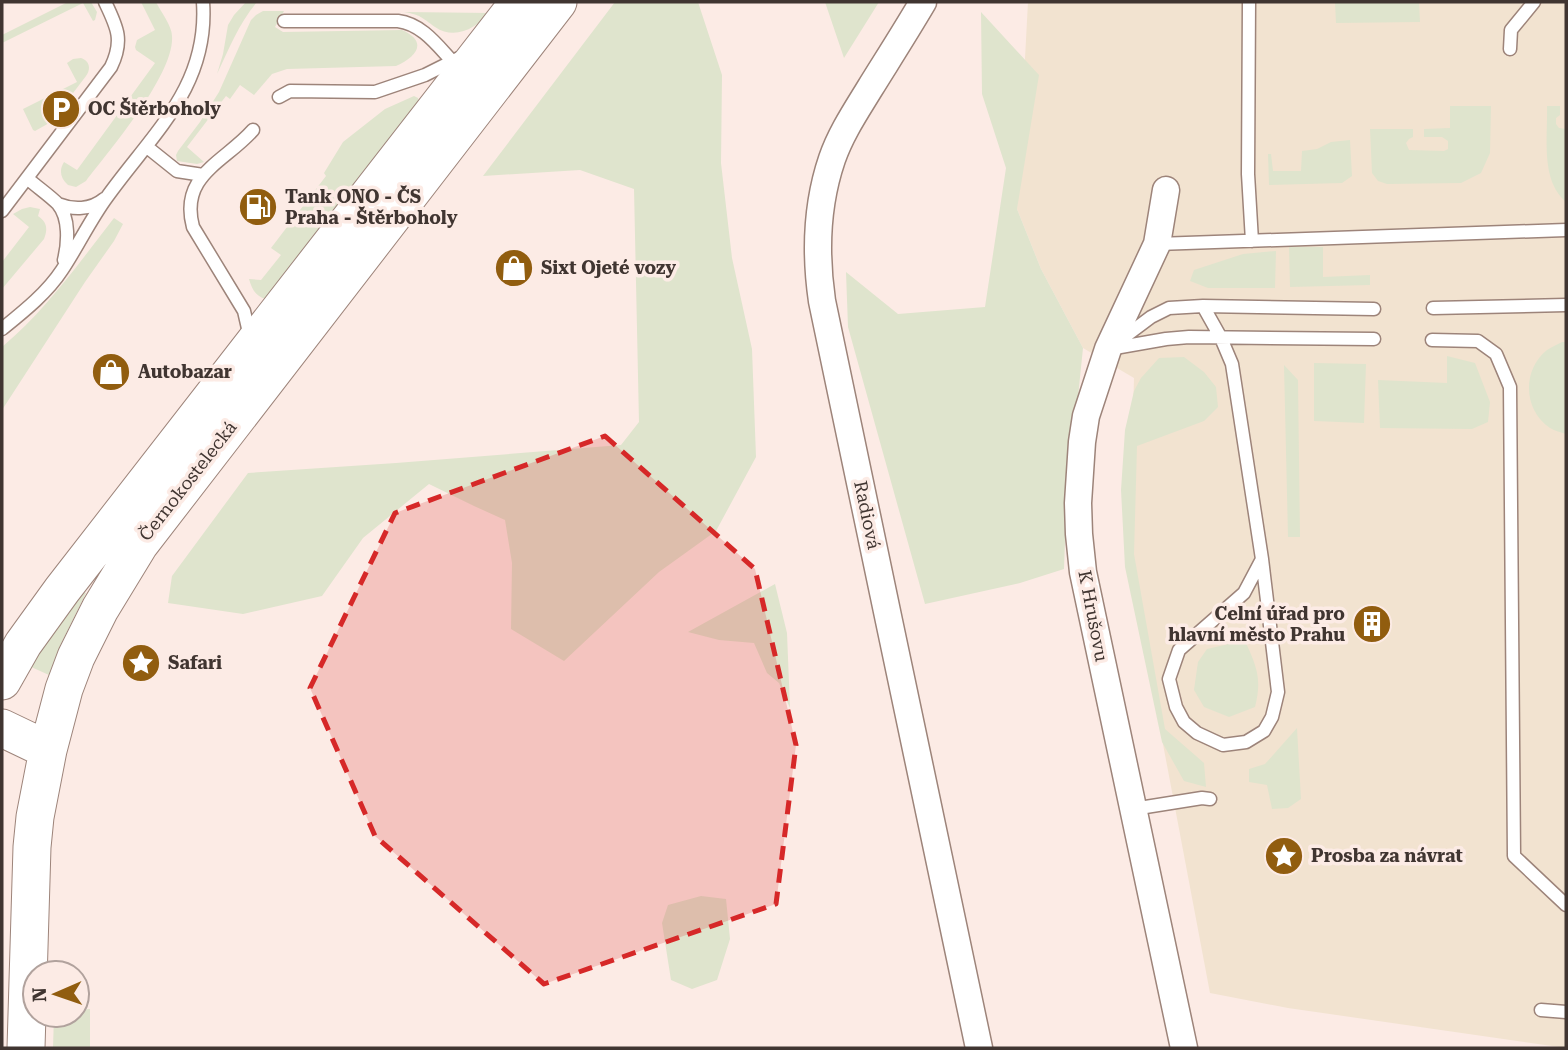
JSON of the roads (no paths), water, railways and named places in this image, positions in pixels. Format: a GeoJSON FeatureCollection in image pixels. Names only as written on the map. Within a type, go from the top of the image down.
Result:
{"type":"FeatureCollection","features":[{"type":"Feature","properties":{"kind":"main road","name":"Černokostelecká"},"geometry":{"type":"LineString","coordinates":[[2,681],[23,644],[62,590],[519,2]]}},
{"type":"Feature","properties":{"kind":"main road","name":"Černokostelecká"},"geometry":{"type":"LineString","coordinates":[[26,1048],[35,817],[48,750],[64,689],[76,657],[106,598],[139,545],[558,2]]}},
{"type":"Feature","properties":{"kind":"main road"},"geometry":{"type":"LineString","coordinates":[[2,727],[48,750]]}},
{"type":"Feature","properties":{"kind":"main road"},"geometry":{"type":"LineString","coordinates":[[2,752],[48,750]]}},
{"type":"Feature","properties":{"kind":"street","name":"Radiová"},"geometry":{"type":"LineString","coordinates":[[923,2],[844,131],[832,159],[824,189],[816,246],[822,301],[979,1048]]}},
{"type":"Feature","properties":{"kind":"street","name":"K Hrušovu"},"geometry":{"type":"LineString","coordinates":[[1166,190],[1157,244],[1108,349],[1086,416],[1079,473],[1079,534],[1083,572],[1184,1048]]}},
{"type":"Feature","properties":{"kind":"lane"},"geometry":{"type":"LineString","coordinates":[[2,211],[116,57],[118,34],[105,2]]}},
{"type":"Feature","properties":{"kind":"lane"},"geometry":{"type":"LineString","coordinates":[[2,329],[53,283],[106,198],[147,147],[174,107],[189,82],[197,61],[202,42],[203,2]]}},
{"type":"Feature","properties":{"kind":"lane"},"geometry":{"type":"LineString","coordinates":[[1249,2],[1248,174],[1252,241]]}},
{"type":"Feature","properties":{"kind":"lane"},"geometry":{"type":"LineString","coordinates":[[1510,49],[1511,30],[1534,2]]}},
{"type":"Feature","properties":{"kind":"lane"},"geometry":{"type":"LineString","coordinates":[[284,21],[409,22],[423,31],[453,62]]}},
{"type":"Feature","properties":{"kind":"lane"},"geometry":{"type":"LineString","coordinates":[[279,97],[297,90],[375,92],[453,62],[494,34]]}},
{"type":"Feature","properties":{"kind":"lane"},"geometry":{"type":"LineString","coordinates":[[252,346],[244,312],[193,227],[190,216],[192,192],[203,175],[253,130]]}},
{"type":"Feature","properties":{"kind":"lane"},"geometry":{"type":"LineString","coordinates":[[147,147],[177,171],[203,175]]}},
{"type":"Feature","properties":{"kind":"lane"},"geometry":{"type":"LineString","coordinates":[[27,178],[58,204],[72,208],[87,207],[106,198]]}},
{"type":"Feature","properties":{"kind":"lane"},"geometry":{"type":"LineString","coordinates":[[58,204],[65,220],[67,240],[62,271]]}},
{"type":"Feature","properties":{"kind":"lane"},"geometry":{"type":"LineString","coordinates":[[1157,244],[1566,230]]}},
{"type":"Feature","properties":{"kind":"lane"},"geometry":{"type":"LineString","coordinates":[[1433,309],[1566,305]]}},
{"type":"Feature","properties":{"kind":"lane"},"geometry":{"type":"LineString","coordinates":[[1203,306],[1222,338],[1231,364],[1262,559],[1278,692],[1272,716],[1264,731],[1246,742],[1223,745],[1197,733],[1184,722],[1175,707],[1170,679],[1179,650],[1244,593],[1262,559]]}},
{"type":"Feature","properties":{"kind":"lane"},"geometry":{"type":"LineString","coordinates":[[1108,349],[1151,317],[1169,308],[1203,306],[1374,309]]}},
{"type":"Feature","properties":{"kind":"lane"},"geometry":{"type":"LineString","coordinates":[[1108,349],[1166,339],[1374,340]]}},
{"type":"Feature","properties":{"kind":"lane"},"geometry":{"type":"LineString","coordinates":[[1432,340],[1478,341],[1496,355],[1510,387],[1514,856],[1566,905]]}},
{"type":"Feature","properties":{"kind":"lane"},"geometry":{"type":"LineString","coordinates":[[1133,809],[1209,799]]}},
{"type":"Feature","properties":{"kind":"lane"},"geometry":{"type":"LineString","coordinates":[[1541,1010],[1566,1012]]}},
{"type":"Feature","properties":{"kind":"place","name":"OC Štěrboholy"},"geometry":{"type":"Point","coordinates":[61,109]}},
{"type":"Feature","properties":{"kind":"place","name":"Tank ONO - ČS Praha - Štěrboholy"},"geometry":{"type":"Point","coordinates":[258,207]}},
{"type":"Feature","properties":{"kind":"place","name":"Sixt Ojeté vozy"},"geometry":{"type":"Point","coordinates":[514,268]}},
{"type":"Feature","properties":{"kind":"place","name":"Autobazar"},"geometry":{"type":"Point","coordinates":[111,372]}},
{"type":"Feature","properties":{"kind":"place","name":"Celní úřad pro hlavní město Prahu"},"geometry":{"type":"Point","coordinates":[1372,624]}},
{"type":"Feature","properties":{"kind":"place","name":"Safari"},"geometry":{"type":"Point","coordinates":[141,663]}},
{"type":"Feature","properties":{"kind":"place","name":"Prosba za návrat"},"geometry":{"type":"Point","coordinates":[1284,856]}}]}
